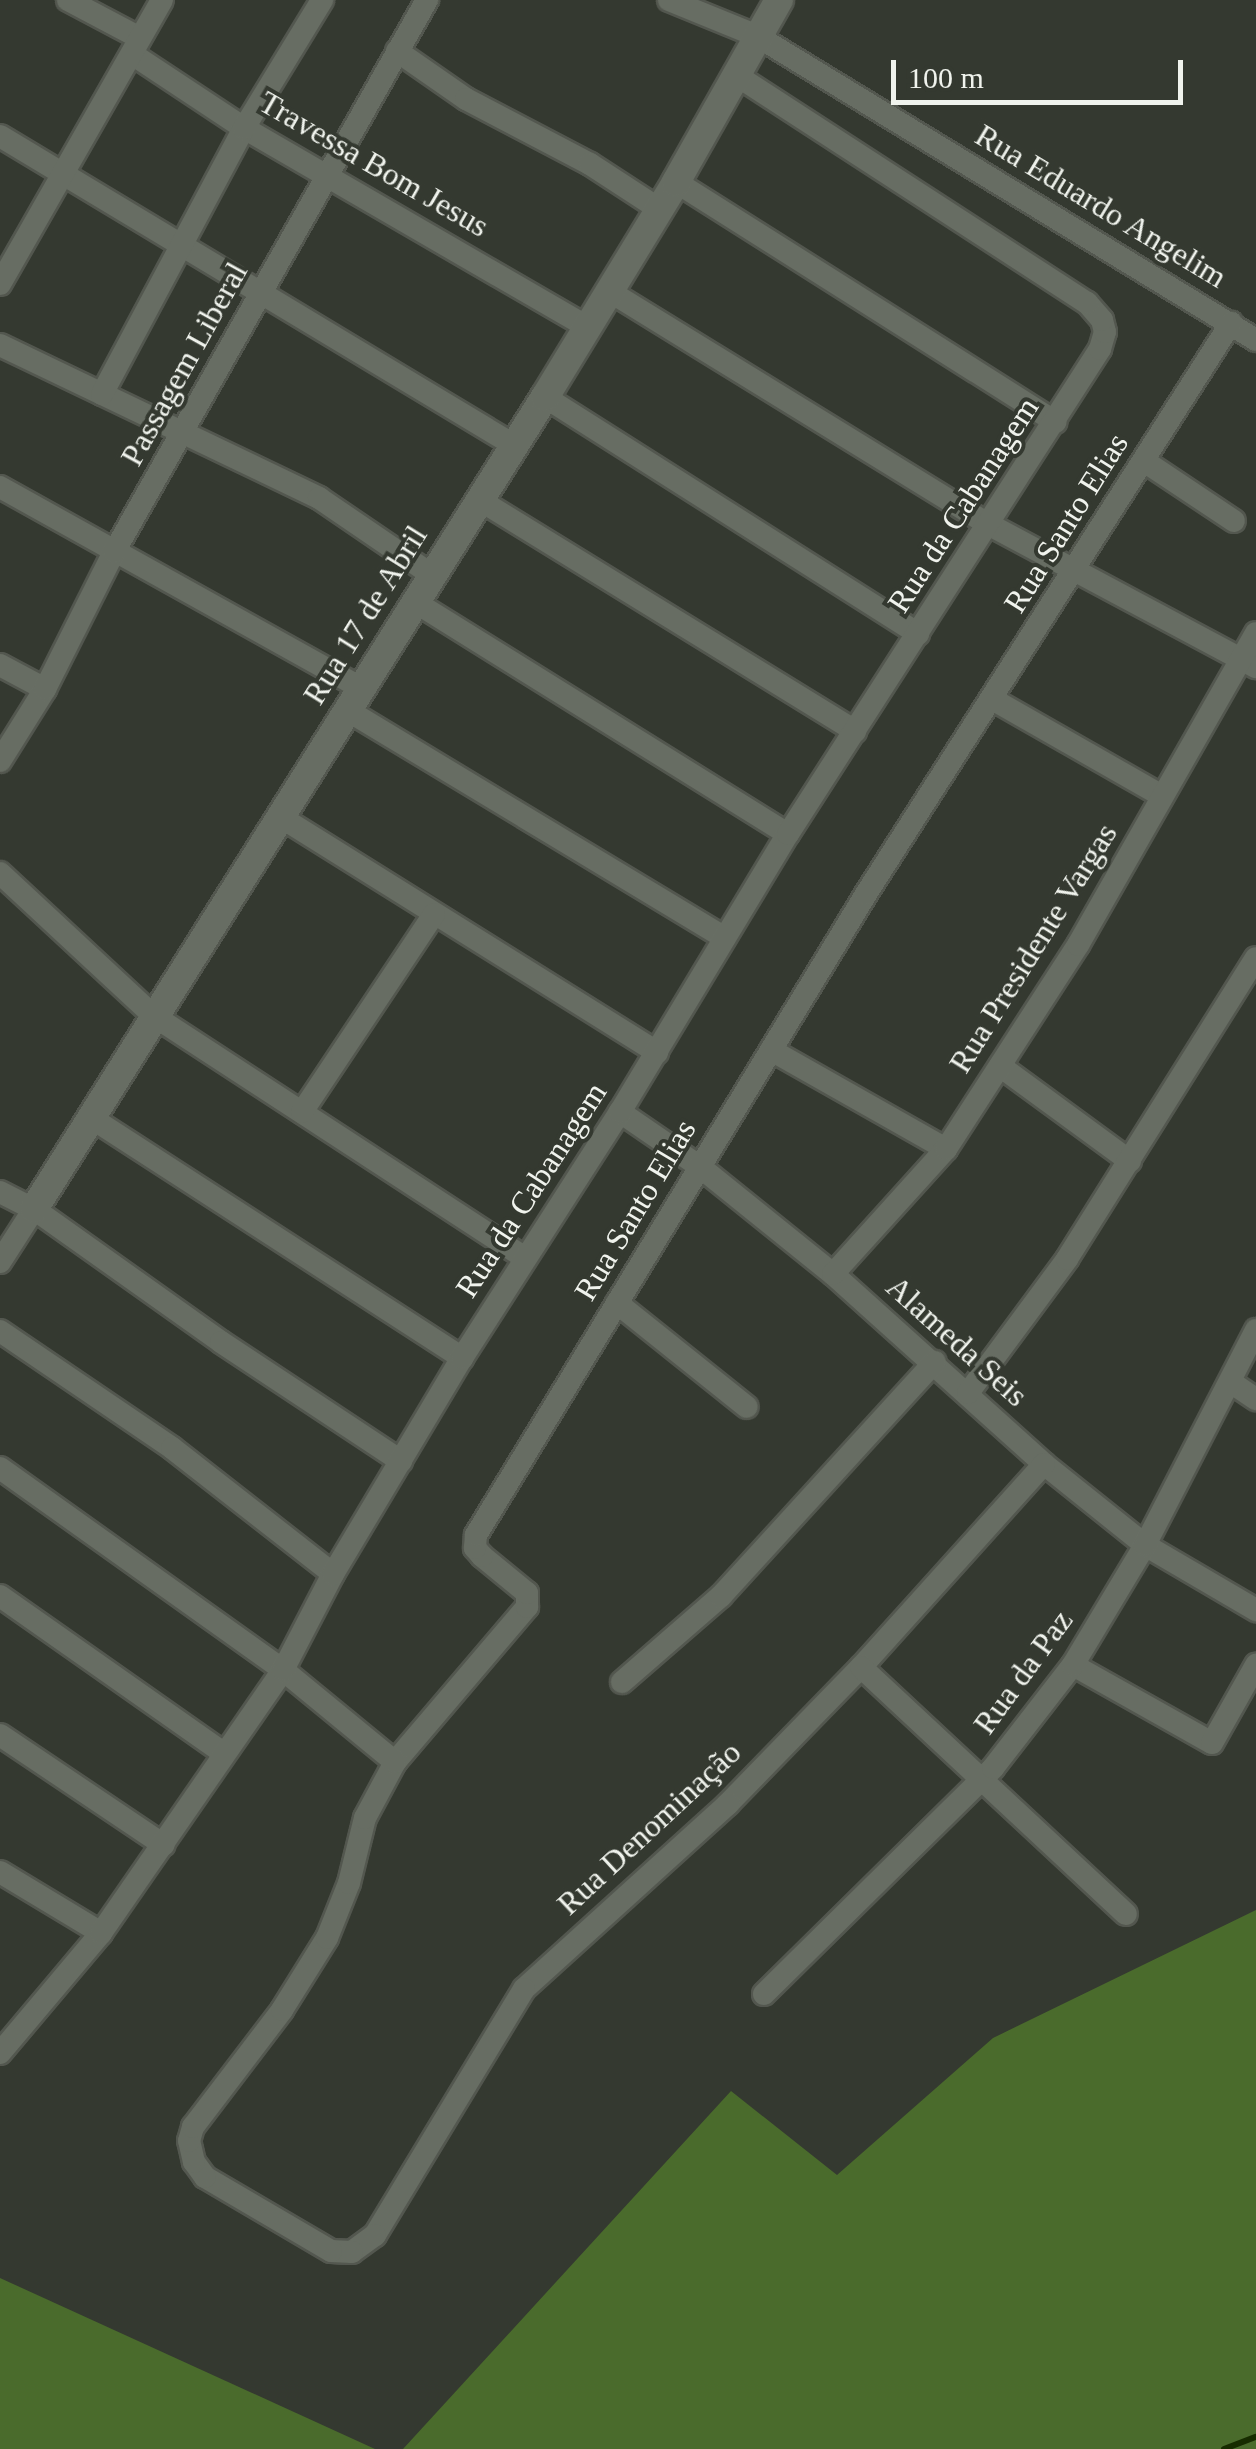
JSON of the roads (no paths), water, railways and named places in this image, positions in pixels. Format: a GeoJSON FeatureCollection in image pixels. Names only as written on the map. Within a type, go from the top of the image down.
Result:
{"type":"FeatureCollection","features":[{"type":"Feature","properties":{"kind":"street","name":"Travessa Bom Jesus"},"geometry":{"type":"LineString","coordinates":[[68,0],[244,128],[586,326]]}},
{"type":"Feature","properties":{"kind":"street"},"geometry":{"type":"LineString","coordinates":[[0,284],[162,0]]}},
{"type":"Feature","properties":{"kind":"street"},"geometry":{"type":"LineString","coordinates":[[102,394],[244,128],[322,0]]}},
{"type":"Feature","properties":{"kind":"street","name":"Passagem Liberal"},"geometry":{"type":"LineString","coordinates":[[0,761],[45,689],[114,552],[427,0]]}},
{"type":"Feature","properties":{"kind":"street","name":"Rua Eduardo Angelim"},"geometry":{"type":"LineString","coordinates":[[669,0],[758,36],[1256,340]]}},
{"type":"Feature","properties":{"kind":"street","name":"Rua 17 de Abril"},"geometry":{"type":"LineString","coordinates":[[0,1262],[609,292],[779,0]]}},
{"type":"Feature","properties":{"kind":"street"},"geometry":{"type":"LineString","coordinates":[[397,51],[466,99],[590,164],[659,210]]}},
{"type":"Feature","properties":{"kind":"street","name":"Rua da Cabanagem"},"geometry":{"type":"LineString","coordinates":[[0,2052],[100,1933],[284,1670],[333,1574],[462,1358],[620,1112],[788,834],[1100,349],[1105,332],[1102,320],[1087,303],[737,76]]}},
{"type":"Feature","properties":{"kind":"street"},"geometry":{"type":"LineString","coordinates":[[0,136],[263,290],[512,444]]}},
{"type":"Feature","properties":{"kind":"street"},"geometry":{"type":"LineString","coordinates":[[676,182],[1056,422]]}},
{"type":"Feature","properties":{"kind":"street"},"geometry":{"type":"LineString","coordinates":[[609,292],[988,524],[1248,664]]}},
{"type":"Feature","properties":{"kind":"street","name":"Rua Santo Elias"},"geometry":{"type":"LineString","coordinates":[[200,2114],[282,2010],[327,1938],[349,1883],[365,1818],[395,1762],[439,1704],[527,1606],[528,1592],[482,1556],[475,1548],[476,1535],[698,1166],[1231,323]]}},
{"type":"Feature","properties":{"kind":"street"},"geometry":{"type":"LineString","coordinates":[[0,344],[319,498],[432,575]]}},
{"type":"Feature","properties":{"kind":"street"},"geometry":{"type":"LineString","coordinates":[[544,397],[918,634]]}},
{"type":"Feature","properties":{"kind":"street"},"geometry":{"type":"LineString","coordinates":[[1144,461],[1234,521]]}},
{"type":"Feature","properties":{"kind":"street"},"geometry":{"type":"LineString","coordinates":[[0,487],[354,699],[725,938]]}},
{"type":"Feature","properties":{"kind":"street"},"geometry":{"type":"LineString","coordinates":[[478,500],[855,731]]}},
{"type":"Feature","properties":{"kind":"street"},"geometry":{"type":"LineString","coordinates":[[415,602],[788,834]]}},
{"type":"Feature","properties":{"kind":"street","name":"Rua Presidente Vargas"},"geometry":{"type":"LineString","coordinates":[[833,1274],[946,1149],[1078,945],[1162,796],[1248,664],[1256,634]]}},
{"type":"Feature","properties":{"kind":"street"},"geometry":{"type":"LineString","coordinates":[[0,665],[45,689]]}},
{"type":"Feature","properties":{"kind":"street"},"geometry":{"type":"LineString","coordinates":[[992,699],[1162,796]]}},
{"type":"Feature","properties":{"kind":"street"},"geometry":{"type":"LineString","coordinates":[[280,816],[657,1052]]}},
{"type":"Feature","properties":{"kind":"street"},"geometry":{"type":"LineString","coordinates":[[0,873],[154,1016],[525,1258]]}},
{"type":"Feature","properties":{"kind":"street"},"geometry":{"type":"LineString","coordinates":[[302,1112],[434,914]]}},
{"type":"Feature","properties":{"kind":"street"},"geometry":{"type":"LineString","coordinates":[[968,1393],[1066,1260],[1256,958]]}},
{"type":"Feature","properties":{"kind":"street"},"geometry":{"type":"LineString","coordinates":[[771,1050],[946,1149]]}},
{"type":"Feature","properties":{"kind":"street"},"geometry":{"type":"LineString","coordinates":[[1000,1066],[1130,1161]]}},
{"type":"Feature","properties":{"kind":"street","name":"Alameda Seis"},"geometry":{"type":"LineString","coordinates":[[620,1112],[698,1166],[833,1274],[1044,1464],[1145,1545],[1256,1610]]}},
{"type":"Feature","properties":{"kind":"street"},"geometry":{"type":"LineString","coordinates":[[93,1119],[462,1358]]}},
{"type":"Feature","properties":{"kind":"street"},"geometry":{"type":"LineString","coordinates":[[0,1192],[34,1209],[221,1342],[401,1461]]}},
{"type":"Feature","properties":{"kind":"street"},"geometry":{"type":"LineString","coordinates":[[617,1303],[747,1407]]}},
{"type":"Feature","properties":{"kind":"street","name":"Rua da Paz"},"geometry":{"type":"LineString","coordinates":[[764,1994],[981,1779],[1072,1665],[1145,1545],[1256,1330]]}},
{"type":"Feature","properties":{"kind":"street"},"geometry":{"type":"LineString","coordinates":[[0,1331],[172,1448],[333,1574]]}},
{"type":"Feature","properties":{"kind":"street"},"geometry":{"type":"LineString","coordinates":[[622,1682],[721,1596],[935,1362]]}},
{"type":"Feature","properties":{"kind":"street"},"geometry":{"type":"LineString","coordinates":[[1232,1383],[1256,1398]]}},
{"type":"Feature","properties":{"kind":"street","name":"Rua Denominação"},"geometry":{"type":"LineString","coordinates":[[200,2114],[189,2141],[194,2162],[205,2178],[331,2251],[352,2252],[375,2235],[524,1989],[728,1804],[861,1668],[1044,1464]]}},
{"type":"Feature","properties":{"kind":"street"},"geometry":{"type":"LineString","coordinates":[[0,1468],[284,1670],[395,1762]]}},
{"type":"Feature","properties":{"kind":"street"},"geometry":{"type":"LineString","coordinates":[[0,1596],[223,1753]]}},
{"type":"Feature","properties":{"kind":"street"},"geometry":{"type":"LineString","coordinates":[[1072,1665],[1212,1743],[1256,1664]]}},
{"type":"Feature","properties":{"kind":"street"},"geometry":{"type":"LineString","coordinates":[[861,1668],[1126,1914]]}},
{"type":"Feature","properties":{"kind":"street"},"geometry":{"type":"LineString","coordinates":[[0,1735],[164,1845]]}},
{"type":"Feature","properties":{"kind":"street"},"geometry":{"type":"LineString","coordinates":[[0,1872],[100,1933]]}},
{"type":"Feature","properties":{"kind":"waterway"},"geometry":{"type":"LineString","coordinates":[[1224,2449],[1256,2437]]}}]}
